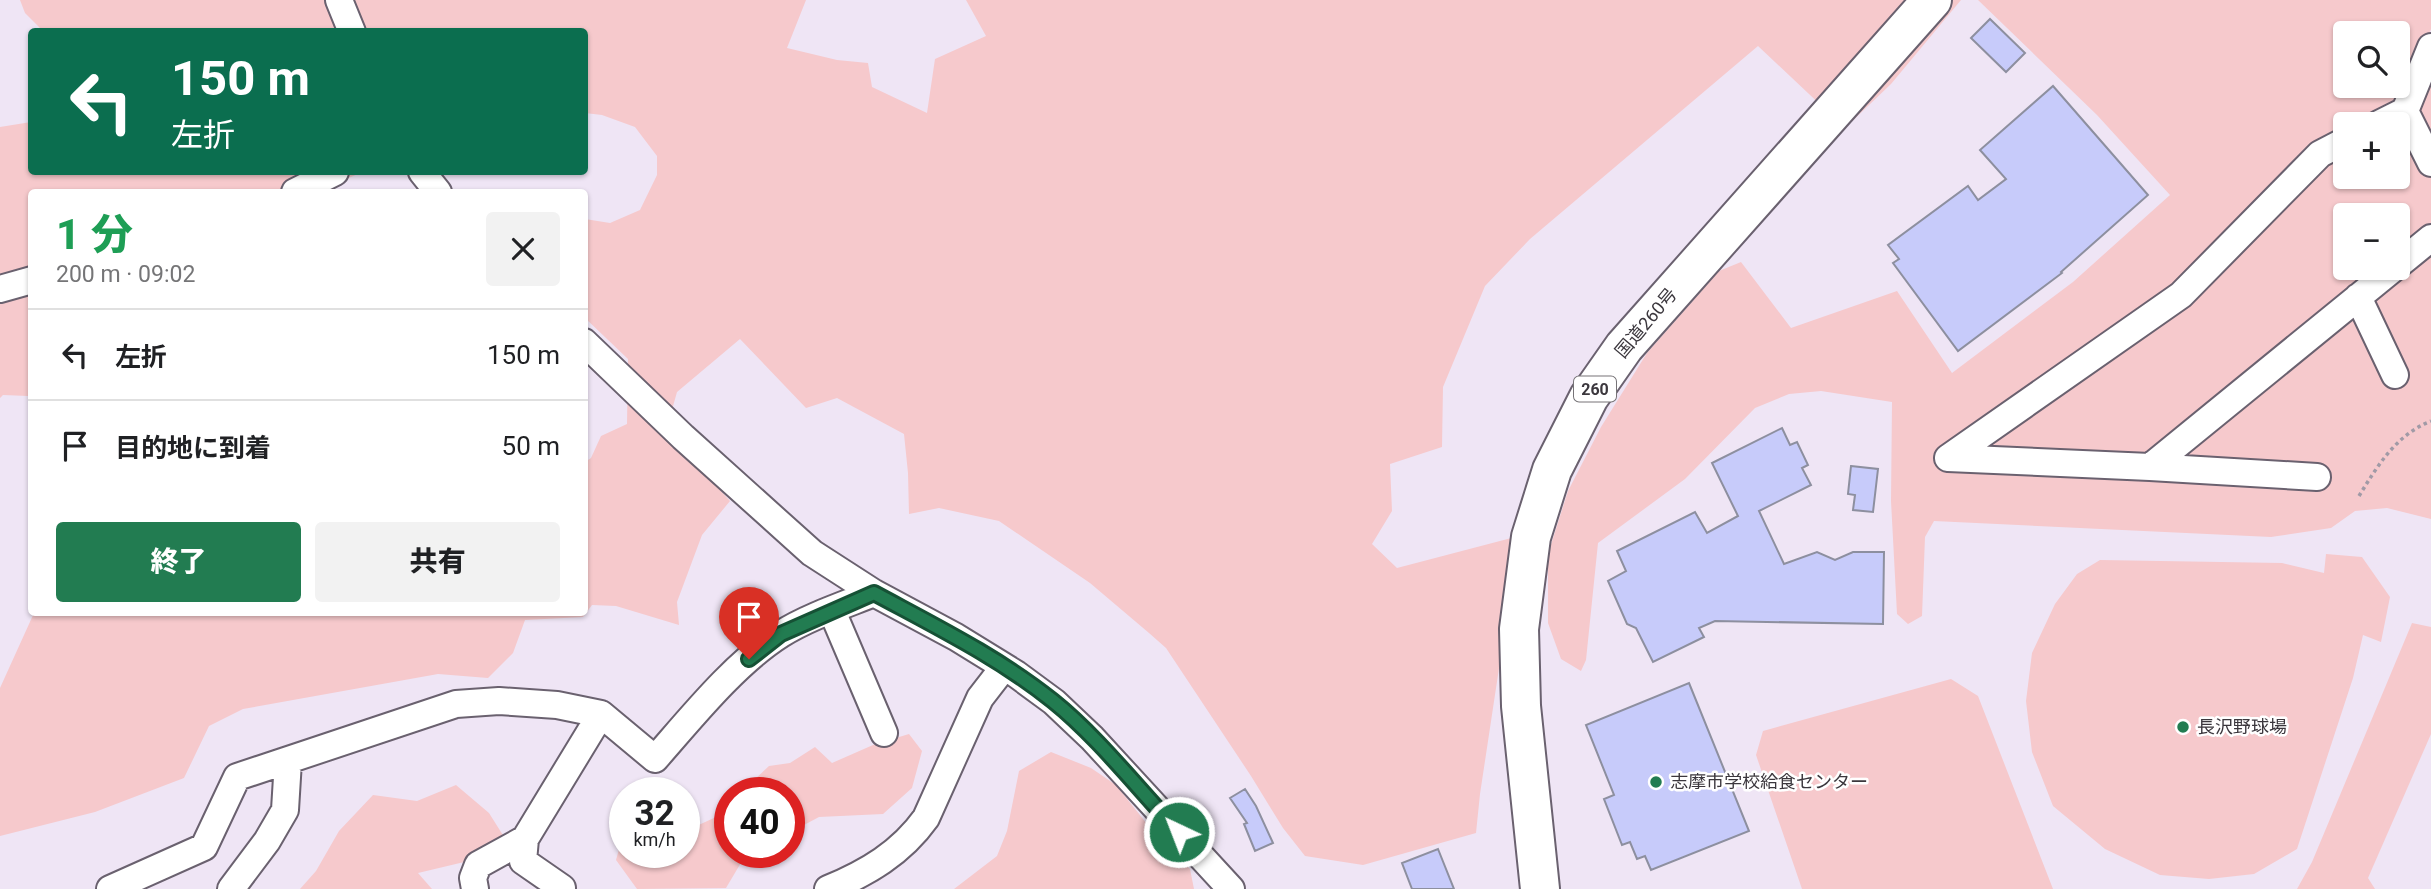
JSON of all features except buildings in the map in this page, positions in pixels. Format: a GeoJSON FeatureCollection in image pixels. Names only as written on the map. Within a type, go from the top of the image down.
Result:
{"type":"FeatureCollection","features":[{"type":"Feature","properties":{"kind":"highway","name":"国道260号"},"geometry":{"type":"LineString","coordinates":[[1540,889],[1521,720],[1519,629],[1531,537],[1552,470],[1589,397],[1624,347],[1932,0]]}},
{"type":"Feature","properties":{"kind":"street"},"geometry":{"type":"LineString","coordinates":[[339,0],[350,28]]}},
{"type":"Feature","properties":{"kind":"street"},"geometry":{"type":"LineString","coordinates":[[2431,47],[2405,111],[2431,163]]}},
{"type":"Feature","properties":{"kind":"street"},"geometry":{"type":"LineString","coordinates":[[2316,477],[1948,458],[2181,295],[2320,154],[2333,147]]}},
{"type":"Feature","properties":{"kind":"street"},"geometry":{"type":"LineString","coordinates":[[301,189],[329,175]]}},
{"type":"Feature","properties":{"kind":"street"},"geometry":{"type":"LineString","coordinates":[[424,175],[436,189]]}},
{"type":"Feature","properties":{"kind":"street"},"geometry":{"type":"LineString","coordinates":[[2410,255],[2431,238]]}},
{"type":"Feature","properties":{"kind":"street"},"geometry":{"type":"LineString","coordinates":[[2150,467],[2380,280]]}},
{"type":"Feature","properties":{"kind":"street"},"geometry":{"type":"LineString","coordinates":[[0,289],[28,281]]}},
{"type":"Feature","properties":{"kind":"street"},"geometry":{"type":"LineString","coordinates":[[2358,297],[2395,375]]}},
{"type":"Feature","properties":{"kind":"street"},"geometry":{"type":"LineString","coordinates":[[588,346],[812,554],[874,593],[956,637],[1054,702],[1231,889]]}},
{"type":"Feature","properties":{"kind":"street"},"geometry":{"type":"LineString","coordinates":[[110,889],[204,847],[237,776],[456,704],[499,701],[557,705],[601,713],[655,759],[749,659],[781,634],[874,593]]}},
{"type":"Feature","properties":{"kind":"street"},"geometry":{"type":"LineString","coordinates":[[832,611],[884,733]]}},
{"type":"Feature","properties":{"kind":"street"},"geometry":{"type":"LineString","coordinates":[[828,889],[875,866],[915,835],[926,818],[980,698],[1004,667]]}},
{"type":"Feature","properties":{"kind":"street"},"geometry":{"type":"LineString","coordinates":[[562,888],[523,862],[525,839],[601,713]]}},
{"type":"Feature","properties":{"kind":"street"},"geometry":{"type":"LineString","coordinates":[[231,889],[267,841],[285,810],[288,761]]}},
{"type":"Feature","properties":{"kind":"street"},"geometry":{"type":"LineString","coordinates":[[475,889],[474,878],[478,864],[525,839]]}},
{"type":"Feature","properties":{"kind":"path"},"geometry":{"type":"LineString","coordinates":[[2359,496],[2388,452],[2407,433],[2431,421]]}},
{"type":"Feature","properties":{"kind":"shaded area"},"geometry":{"type":"Polygon","coordinates":[[[20,0],[806,0],[787,48],[837,60],[868,63],[872,87],[927,113],[935,59],[986,36],[966,0],[1961,0],[1891,84],[1845,128],[1758,46],[1530,239],[1485,286],[1443,387],[1442,447],[1390,464],[1392,511],[1372,544],[1397,568],[1519,536],[1476,833],[1363,865],[1305,856],[1283,828],[1166,648],[1090,583],[999,521],[939,508],[909,514],[904,434],[837,398],[806,408],[740,339],[677,392],[666,431],[730,501],[702,535],[677,602],[679,625],[616,606],[592,605],[588,610],[588,460],[601,436],[627,424],[628,359],[588,321],[588,219],[610,223],[640,210],[657,175],[657,156],[635,127],[602,115],[588,113],[588,28],[40,28],[25,13],[20,0]]]}},
{"type":"Feature","properties":{"kind":"shaded area"},"geometry":{"type":"Polygon","coordinates":[[[1978,0],[2431,0],[2431,29],[2426,43],[2431,59],[2431,519],[2387,508],[2355,511],[2331,528],[2271,537],[1934,521],[1925,537],[1922,616],[1908,624],[1897,614],[1891,501],[1892,402],[1821,391],[1789,394],[1755,408],[1685,479],[1598,543],[1586,660],[1581,671],[1561,659],[1548,623],[1548,554],[1568,491],[1601,427],[1647,353],[1719,271],[1741,262],[1791,328],[1897,291],[1952,373],[2073,282],[2170,195],[2097,115],[1978,0]]]}},
{"type":"Feature","properties":{"kind":"shaded area"},"geometry":{"type":"Polygon","coordinates":[[[28,122],[28,175],[355,175],[325,189],[28,189],[28,396],[3,395],[0,398],[0,127],[28,122]]]}},
{"type":"Feature","properties":{"kind":"shaded area","name":"長沢野球場"},"geometry":{"type":"Polygon","coordinates":[[[2326,554],[2362,557],[2390,597],[2381,642],[2363,635],[2353,678],[2297,849],[2254,874],[2209,879],[2160,875],[2105,849],[2053,806],[2032,752],[2026,701],[2032,653],[2055,604],[2077,574],[2100,560],[2282,563],[2324,573],[2326,554]]]}},
{"type":"Feature","properties":{"kind":"shaded area"},"geometry":{"type":"Polygon","coordinates":[[[33,616],[584,616],[525,620],[513,653],[488,678],[438,674],[243,709],[209,726],[184,778],[95,812],[0,836],[0,688],[33,616]]]}},
{"type":"Feature","properties":{"kind":"shaded area"},"geometry":{"type":"Polygon","coordinates":[[[2412,623],[2431,627],[2431,734],[2368,878],[2375,889],[2297,889],[2312,862],[2412,623]]]}},
{"type":"Feature","properties":{"kind":"shaded area"},"geometry":{"type":"Polygon","coordinates":[[[1951,679],[1978,696],[2053,889],[1802,889],[1756,755],[1763,731],[1951,679]]]}},
{"type":"Feature","properties":{"kind":"shaded area"},"geometry":{"type":"Polygon","coordinates":[[[909,734],[922,751],[912,788],[883,814],[819,817],[805,824],[805,777],[757,777],[769,766],[790,763],[815,747],[832,763],[873,745],[909,734]]]}},
{"type":"Feature","properties":{"kind":"shaded area"},"geometry":{"type":"Polygon","coordinates":[[[1051,752],[1091,768],[1116,785],[1155,834],[1190,869],[1194,889],[954,889],[997,856],[1007,831],[1019,771],[1051,752]]]}},
{"type":"Feature","properties":{"kind":"shaded area"},"geometry":{"type":"Polygon","coordinates":[[[456,785],[489,813],[506,840],[481,858],[418,873],[432,889],[300,889],[316,871],[339,831],[373,795],[417,801],[456,785]]]}},
{"type":"Feature","properties":{"kind":"shaded area"},"geometry":{"type":"Polygon","coordinates":[[[714,818],[714,868],[738,868],[726,888],[637,889],[622,868],[700,868],[700,824],[714,818]]]}},
{"type":"Feature","properties":{"kind":"place","name":"長沢野球場"},"geometry":{"type":"Point","coordinates":[2183,727]}},
{"type":"Feature","properties":{"kind":"place","name":"志摩市学校給食センター"},"geometry":{"type":"Point","coordinates":[1656,782]}},
{"type":"Feature","properties":{"kind":"route"},"geometry":{"type":"LineString","coordinates":[[749,659],[781,634],[874,593],[956,637],[1016,674],[1054,702],[1092,738],[1179,832]]}}]}
